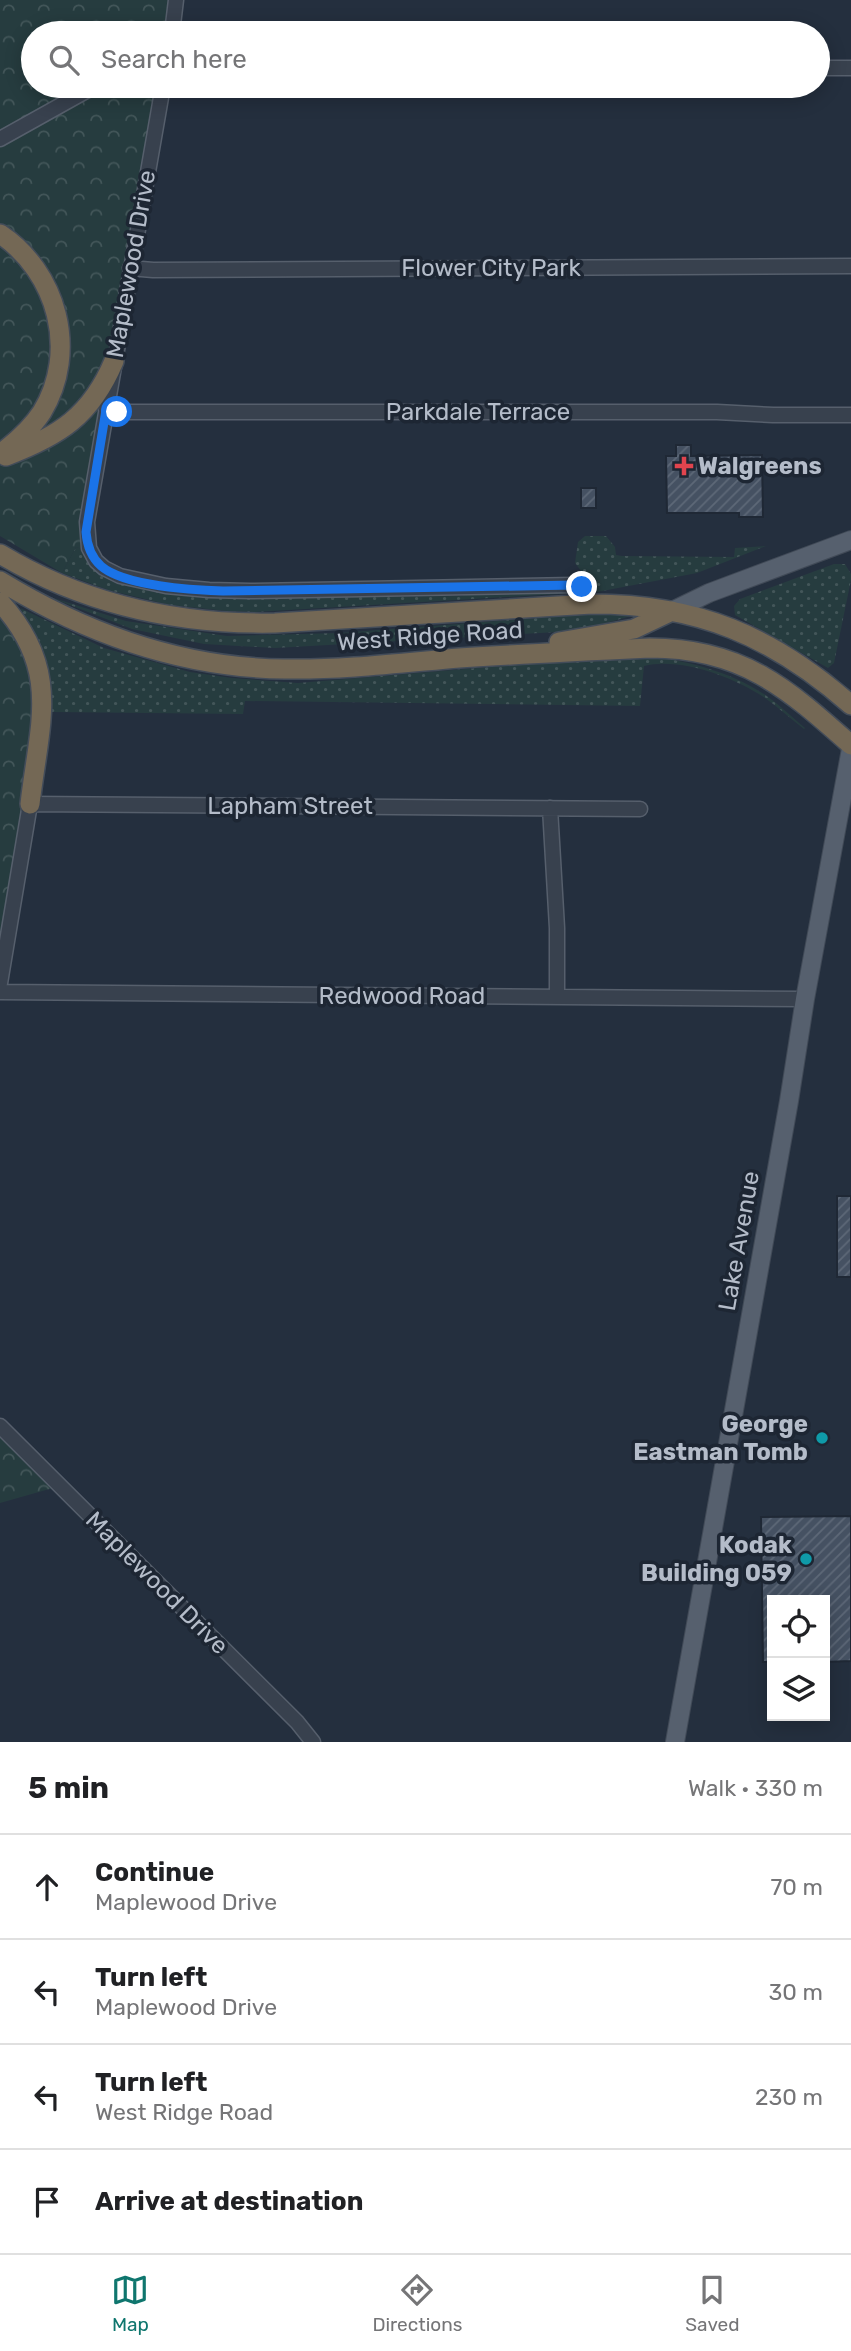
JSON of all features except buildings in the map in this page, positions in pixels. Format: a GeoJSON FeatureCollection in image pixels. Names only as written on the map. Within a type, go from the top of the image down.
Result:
{"type":"FeatureCollection","features":[{"type":"Feature","properties":{"kind":"highway"},"geometry":{"type":"LineString","coordinates":[[0,234],[25,254],[47,285],[58,320],[60,346],[56,378],[43,410],[0,457]]}},
{"type":"Feature","properties":{"kind":"highway"},"geometry":{"type":"LineString","coordinates":[[0,457],[47,440],[72,422],[98,391],[114,362]]}},
{"type":"Feature","properties":{"kind":"highway","name":"West Ridge Road"},"geometry":{"type":"LineString","coordinates":[[0,554],[54,583],[102,600],[150,613],[212,622],[275,623],[549,606],[617,605],[672,611],[726,626],[770,646],[817,676],[851,705]]}},
{"type":"Feature","properties":{"kind":"highway","name":"West Ridge Road"},"geometry":{"type":"LineString","coordinates":[[0,581],[45,608],[90,629],[162,653],[211,663],[309,669],[650,648],[701,653],[745,667],[775,683],[803,703],[851,747]]}},
{"type":"Feature","properties":{"kind":"highway"},"geometry":{"type":"LineString","coordinates":[[586,589],[600,599],[617,605]]}},
{"type":"Feature","properties":{"kind":"highway"},"geometry":{"type":"LineString","coordinates":[[0,602],[26,640],[36,661],[41,684],[43,719],[30,804]]}},
{"type":"Feature","properties":{"kind":"highway"},"geometry":{"type":"LineString","coordinates":[[458,658],[625,631],[648,624],[672,611]]}},
{"type":"Feature","properties":{"kind":"main road"},"geometry":{"type":"LineString","coordinates":[[672,611],[709,593],[851,540]]}},
{"type":"Feature","properties":{"kind":"main road","name":"Lake Avenue"},"geometry":{"type":"LineString","coordinates":[[675,1742],[851,747]]}},
{"type":"Feature","properties":{"kind":"street"},"geometry":{"type":"LineString","coordinates":[[173,21],[176,0]]}},
{"type":"Feature","properties":{"kind":"street"},"geometry":{"type":"LineString","coordinates":[[830,68],[851,68]]}},
{"type":"Feature","properties":{"kind":"street"},"geometry":{"type":"LineString","coordinates":[[0,139],[73,98]]}},
{"type":"Feature","properties":{"kind":"street","name":"Maplewood Drive"},"geometry":{"type":"LineString","coordinates":[[100,565],[89,548],[86,527],[161,98]]}},
{"type":"Feature","properties":{"kind":"street","name":"Flower City Park"},"geometry":{"type":"LineString","coordinates":[[130,268],[851,266]]}},
{"type":"Feature","properties":{"kind":"street","name":"Parkdale Terrace"},"geometry":{"type":"LineString","coordinates":[[106,410],[717,412],[851,415]]}},
{"type":"Feature","properties":{"kind":"street","name":"West Ridge Road"},"geometry":{"type":"LineString","coordinates":[[100,565],[126,578],[209,590],[574,585],[586,589]]}},
{"type":"Feature","properties":{"kind":"street"},"geometry":{"type":"LineString","coordinates":[[0,982],[30,804]]}},
{"type":"Feature","properties":{"kind":"street","name":"Lapham Street"},"geometry":{"type":"LineString","coordinates":[[30,804],[640,809]]}},
{"type":"Feature","properties":{"kind":"street"},"geometry":{"type":"LineString","coordinates":[[550,808],[557,997]]}},
{"type":"Feature","properties":{"kind":"street","name":"Redwood Road"},"geometry":{"type":"LineString","coordinates":[[0,992],[805,999]]}},
{"type":"Feature","properties":{"kind":"street","name":"Maplewood Drive"},"geometry":{"type":"LineString","coordinates":[[0,1426],[297,1722],[313,1742]]}},
{"type":"Feature","properties":{"kind":"green space"},"geometry":{"type":"Polygon","coordinates":[[[0,0],[176,0],[173,21],[21,21],[21,98],[161,98],[106,410],[91,552],[76,547],[62,573],[0,536],[0,0]]]}},
{"type":"Feature","properties":{"kind":"green space"},"geometry":{"type":"Polygon","coordinates":[[[585,536],[606,536],[615,547],[616,555],[622,556],[734,557],[735,548],[766,546],[697,573],[597,592],[575,563],[578,542],[585,536]]]}},
{"type":"Feature","properties":{"kind":"green space"},"geometry":{"type":"Polygon","coordinates":[[[76,547],[82,549],[96,571],[120,584],[196,596],[236,598],[463,596],[467,592],[575,593],[255,612],[227,611],[170,605],[108,590],[62,573],[76,547]]]}},
{"type":"Feature","properties":{"kind":"green space"},"geometry":{"type":"Polygon","coordinates":[[[834,564],[845,564],[851,574],[851,580],[834,663],[828,668],[735,615],[734,606],[740,599],[834,564]]]}},
{"type":"Feature","properties":{"kind":"green space"},"geometry":{"type":"Polygon","coordinates":[[[44,595],[126,621],[227,636],[339,633],[578,615],[635,615],[595,626],[558,632],[275,648],[204,644],[132,629],[44,595]]]}},
{"type":"Feature","properties":{"kind":"green space"},"geometry":{"type":"Polygon","coordinates":[[[0,602],[43,696],[0,982],[0,602]]]}},
{"type":"Feature","properties":{"kind":"green space"},"geometry":{"type":"Polygon","coordinates":[[[20,608],[104,648],[190,672],[298,683],[645,654],[693,664],[740,680],[773,701],[805,728],[765,698],[738,683],[723,676],[674,664],[644,666],[640,706],[245,701],[243,714],[52,712],[49,674],[39,641],[20,608]]]}},
{"type":"Feature","properties":{"kind":"green space"},"geometry":{"type":"Polygon","coordinates":[[[0,1426],[60,1486],[0,1503],[0,1426]]]}},
{"type":"Feature","properties":{"kind":"place","name":"Walgreens"},"geometry":{"type":"Point","coordinates":[684,466]}},
{"type":"Feature","properties":{"kind":"place","name":"George Eastman Tomb"},"geometry":{"type":"Point","coordinates":[822,1438]}},
{"type":"Feature","properties":{"kind":"place","name":"Kodak Building 059"},"geometry":{"type":"Point","coordinates":[806,1559]}},
{"type":"Feature","properties":{"kind":"route"},"geometry":{"type":"LineString","coordinates":[[117,412],[106,410],[86,532],[90,552],[96,561],[108,571],[120,576],[166,586],[223,591],[582,587]]}}]}
